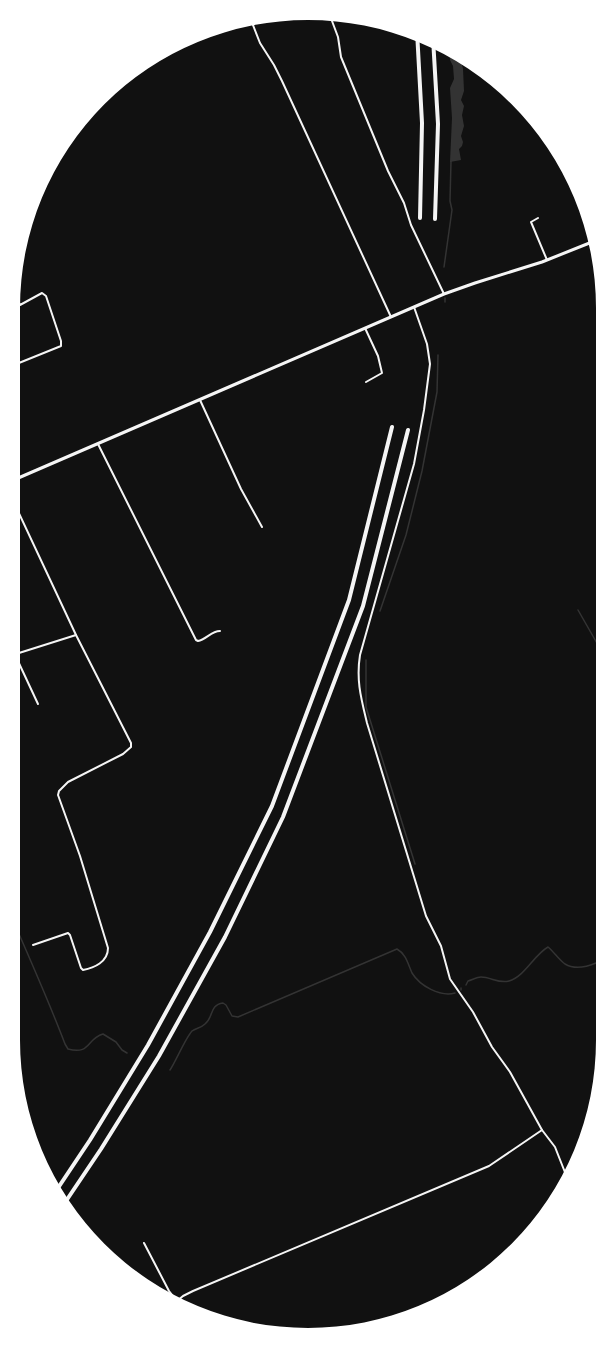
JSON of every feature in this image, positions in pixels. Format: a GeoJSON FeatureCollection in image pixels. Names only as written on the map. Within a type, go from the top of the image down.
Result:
{"type":"FeatureCollection","features":[{"type":"Feature","properties":{"kind":"highway"},"geometry":{"type":"LineString","coordinates":[[418,41],[422,123],[420,218]]}},
{"type":"Feature","properties":{"kind":"highway"},"geometry":{"type":"LineString","coordinates":[[434,48],[438,124],[435,219]]}},
{"type":"Feature","properties":{"kind":"highway"},"geometry":{"type":"LineString","coordinates":[[59,1186],[148,1045],[210,932],[272,806],[349,600],[392,427]]}},
{"type":"Feature","properties":{"kind":"highway"},"geometry":{"type":"LineString","coordinates":[[67,1199],[159,1056],[225,937],[283,817],[363,606],[408,430]]}},
{"type":"Feature","properties":{"kind":"main road"},"geometry":{"type":"LineString","coordinates":[[20,477],[444,294],[547,260],[589,243]]}},
{"type":"Feature","properties":{"kind":"street"},"geometry":{"type":"LineString","coordinates":[[332,21],[338,37],[341,57],[388,171],[404,203],[411,225],[444,294]]}},
{"type":"Feature","properties":{"kind":"street"},"geometry":{"type":"LineString","coordinates":[[253,25],[260,43],[274,64],[391,317]]}},
{"type":"Feature","properties":{"kind":"street"},"geometry":{"type":"LineString","coordinates":[[538,218],[531,222],[547,260]]}},
{"type":"Feature","properties":{"kind":"street"},"geometry":{"type":"LineString","coordinates":[[20,305],[42,293],[46,296],[62,341],[61,346],[20,363]]}},
{"type":"Feature","properties":{"kind":"street"},"geometry":{"type":"LineString","coordinates":[[414,308],[427,344],[430,364],[424,410],[414,464],[360,655],[358,668],[360,694],[426,916],[441,946],[450,979],[473,1012],[542,1130],[555,1147],[565,1172]]}},
{"type":"Feature","properties":{"kind":"street"},"geometry":{"type":"LineString","coordinates":[[365,328],[378,356],[382,373],[366,382]]}},
{"type":"Feature","properties":{"kind":"street"},"geometry":{"type":"LineString","coordinates":[[200,400],[241,489],[262,527]]}},
{"type":"Feature","properties":{"kind":"street"},"geometry":{"type":"LineString","coordinates":[[98,444],[196,640],[200,642],[214,632],[220,631]]}},
{"type":"Feature","properties":{"kind":"street"},"geometry":{"type":"LineString","coordinates":[[20,515],[76,635],[131,743],[131,747],[123,754],[74,778],[58,791],[106,941],[108,954],[101,962],[83,970],[68,933],[33,945]]}},
{"type":"Feature","properties":{"kind":"street"},"geometry":{"type":"LineString","coordinates":[[20,653],[76,635]]}},
{"type":"Feature","properties":{"kind":"street"},"geometry":{"type":"LineString","coordinates":[[20,665],[38,704]]}},
{"type":"Feature","properties":{"kind":"street"},"geometry":{"type":"LineString","coordinates":[[180,1299],[193,1291],[489,1166],[542,1130]]}},
{"type":"Feature","properties":{"kind":"street"},"geometry":{"type":"LineString","coordinates":[[144,1243],[172,1294]]}},
{"type":"Feature","properties":{"kind":"shaded area"},"geometry":{"type":"Polygon","coordinates":[[[450,57],[462,64],[463,69],[464,91],[461,100],[464,106],[462,115],[464,126],[461,136],[463,142],[459,149],[461,160],[450,162],[452,118],[450,88],[454,79],[450,57]]]}},
{"type":"Feature","properties":{"kind":"waterway"},"geometry":{"type":"LineString","coordinates":[[444,267],[452,210],[450,201],[451,161]]}},
{"type":"Feature","properties":{"kind":"waterway"},"geometry":{"type":"LineString","coordinates":[[380,611],[406,535],[422,471],[437,392],[438,355]]}},
{"type":"Feature","properties":{"kind":"waterway"},"geometry":{"type":"LineString","coordinates":[[578,610],[596,642]]}},
{"type":"Feature","properties":{"kind":"waterway"},"geometry":{"type":"LineString","coordinates":[[366,660],[366,707],[415,864]]}},
{"type":"Feature","properties":{"kind":"waterway"},"geometry":{"type":"LineString","coordinates":[[20,936],[68,1049],[81,1050],[103,1034],[127,1053]]}},
{"type":"Feature","properties":{"kind":"waterway"},"geometry":{"type":"LineString","coordinates":[[466,985],[468,981],[479,977],[502,982],[514,979],[548,947],[570,966],[581,967],[596,963]]}},
{"type":"Feature","properties":{"kind":"waterway"},"geometry":{"type":"LineString","coordinates":[[170,1070],[189,1035],[208,1021],[219,1004],[226,1005],[232,1016],[238,1017],[397,949],[405,956],[412,973],[420,982],[437,992],[455,993]]}}]}
